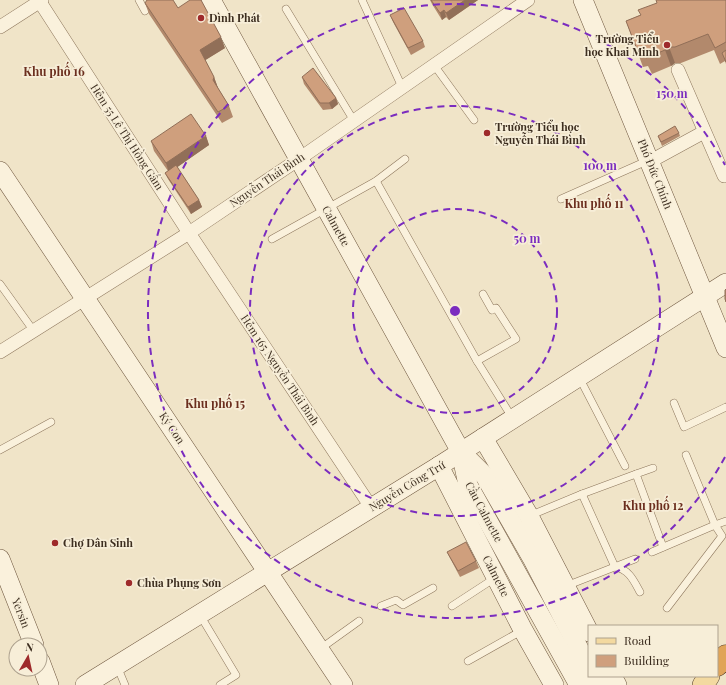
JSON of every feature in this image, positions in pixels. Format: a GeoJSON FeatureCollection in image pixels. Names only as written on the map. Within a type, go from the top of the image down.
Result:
{"type":"FeatureCollection","features":[{"type":"Feature","properties":{"kind":"highway"},"geometry":{"type":"LineString","coordinates":[[718,664],[726,656]]}},
{"type":"Feature","properties":{"kind":"main road"},"geometry":{"type":"LineString","coordinates":[[718,664],[726,653]]}},
{"type":"Feature","properties":{"kind":"street","name":"Calmette"},"geometry":{"type":"LineString","coordinates":[[211,0],[461,452]]}},
{"type":"Feature","properties":{"kind":"street","name":"Nguyễn Thái Bình"},"geometry":{"type":"LineString","coordinates":[[0,352],[189,232],[299,159],[527,0]]}},
{"type":"Feature","properties":{"kind":"street","name":"Phó Đức Chính"},"geometry":{"type":"LineString","coordinates":[[583,0],[726,348]]}},
{"type":"Feature","properties":{"kind":"street"},"geometry":{"type":"LineString","coordinates":[[0,27],[41,1]]}},
{"type":"Feature","properties":{"kind":"street","name":"Hẻm 55 Lê Thị Hồng Gấm"},"geometry":{"type":"LineString","coordinates":[[41,1],[189,232]]}},
{"type":"Feature","properties":{"kind":"street"},"geometry":{"type":"LineString","coordinates":[[678,70],[724,176]]}},
{"type":"Feature","properties":{"kind":"street"},"geometry":{"type":"LineString","coordinates":[[649,161],[704,132]]}},
{"type":"Feature","properties":{"kind":"street","name":"Ký Con"},"geometry":{"type":"LineString","coordinates":[[0,171],[343,685]]}},
{"type":"Feature","properties":{"kind":"street","name":"Hẻm 165 Nguyễn Thái Bình"},"geometry":{"type":"LineString","coordinates":[[189,232],[371,507]]}},
{"type":"Feature","properties":{"kind":"street","name":"Nguyễn Công Trứ"},"geometry":{"type":"LineString","coordinates":[[85,685],[439,466],[726,283]]}},
{"type":"Feature","properties":{"kind":"street"},"geometry":{"type":"LineString","coordinates":[[483,438],[529,516],[588,630]]}},
{"type":"Feature","properties":{"kind":"street","name":"Cầu Calmette"},"geometry":{"type":"LineString","coordinates":[[461,452],[485,476],[532,558],[588,666]]}},
{"type":"Feature","properties":{"kind":"street","name":"Cầu Calmette"},"geometry":{"type":"LineString","coordinates":[[461,452],[468,485],[579,685]]}},
{"type":"Feature","properties":{"kind":"street","name":"Calmette"},"geometry":{"type":"LineString","coordinates":[[439,466],[449,489],[554,685]]}},
{"type":"Feature","properties":{"kind":"street","name":"Yersin"},"geometry":{"type":"LineString","coordinates":[[0,559],[31,637]]}},
{"type":"Feature","properties":{"kind":"lane"},"geometry":{"type":"LineString","coordinates":[[138,0],[145,12]]}},
{"type":"Feature","properties":{"kind":"lane"},"geometry":{"type":"LineString","coordinates":[[362,0],[402,87]]}},
{"type":"Feature","properties":{"kind":"lane"},"geometry":{"type":"LineString","coordinates":[[286,9],[354,121]]}},
{"type":"Feature","properties":{"kind":"lane"},"geometry":{"type":"LineString","coordinates":[[434,65],[474,120]]}},
{"type":"Feature","properties":{"kind":"lane"},"geometry":{"type":"LineString","coordinates":[[272,239],[376,181],[405,159]]}},
{"type":"Feature","properties":{"kind":"lane"},"geometry":{"type":"LineString","coordinates":[[561,199],[649,161]]}},
{"type":"Feature","properties":{"kind":"lane"},"geometry":{"type":"LineString","coordinates":[[376,181],[477,361],[513,419]]}},
{"type":"Feature","properties":{"kind":"lane"},"geometry":{"type":"LineString","coordinates":[[0,284],[33,330]]}},
{"type":"Feature","properties":{"kind":"lane"},"geometry":{"type":"LineString","coordinates":[[477,361],[516,338],[496,308],[492,310],[483,294]]}},
{"type":"Feature","properties":{"kind":"lane"},"geometry":{"type":"LineString","coordinates":[[579,377],[625,466]]}},
{"type":"Feature","properties":{"kind":"lane"},"geometry":{"type":"LineString","coordinates":[[674,403],[684,427],[726,408]]}},
{"type":"Feature","properties":{"kind":"lane"},"geometry":{"type":"LineString","coordinates":[[0,450],[51,422]]}},
{"type":"Feature","properties":{"kind":"lane"},"geometry":{"type":"LineString","coordinates":[[667,608],[722,536],[715,525],[686,455]]}},
{"type":"Feature","properties":{"kind":"lane"},"geometry":{"type":"LineString","coordinates":[[529,516],[582,494],[653,468]]}},
{"type":"Feature","properties":{"kind":"lane"},"geometry":{"type":"LineString","coordinates":[[636,474],[662,547]]}},
{"type":"Feature","properties":{"kind":"lane"},"geometry":{"type":"LineString","coordinates":[[582,494],[615,567]]}},
{"type":"Feature","properties":{"kind":"lane"},"geometry":{"type":"LineString","coordinates":[[652,552],[726,521]]}},
{"type":"Feature","properties":{"kind":"lane"},"geometry":{"type":"LineString","coordinates":[[566,586],[635,559]]}},
{"type":"Feature","properties":{"kind":"lane"},"geometry":{"type":"LineString","coordinates":[[615,567],[624,568],[632,577],[640,592]]}},
{"type":"Feature","properties":{"kind":"lane"},"geometry":{"type":"LineString","coordinates":[[452,606],[497,577]]}},
{"type":"Feature","properties":{"kind":"lane"},"geometry":{"type":"LineString","coordinates":[[381,606],[396,600],[403,605],[432,588]]}},
{"type":"Feature","properties":{"kind":"lane"},"geometry":{"type":"LineString","coordinates":[[199,614],[236,675],[220,685]]}},
{"type":"Feature","properties":{"kind":"lane"},"geometry":{"type":"LineString","coordinates":[[319,649],[359,621]]}},
{"type":"Feature","properties":{"kind":"lane"},"geometry":{"type":"LineString","coordinates":[[468,661],[524,630]]}},
{"type":"Feature","properties":{"kind":"lane"},"geometry":{"type":"LineString","coordinates":[[117,666],[125,685]]}},
{"type":"Feature","properties":{"kind":"building"},"geometry":{"type":"Polygon","coordinates":[[[147,0],[173,0],[178,8],[190,0],[201,0],[221,37],[200,50],[214,77],[213,80],[229,106],[218,112],[145,3],[147,0]]]}},
{"type":"Feature","properties":{"kind":"building"},"geometry":{"type":"Polygon","coordinates":[[[431,0],[465,0],[446,13],[444,10],[440,13],[431,0]]]}},
{"type":"Feature","properties":{"kind":"building"},"geometry":{"type":"Polygon","coordinates":[[[656,0],[726,0],[726,42],[715,48],[708,34],[675,47],[669,47],[646,58],[643,50],[638,52],[626,21],[641,15],[638,10],[657,3],[656,0]]]}},
{"type":"Feature","properties":{"kind":"building"},"geometry":{"type":"Polygon","coordinates":[[[404,8],[423,41],[408,48],[390,15],[404,8]]]}},
{"type":"Feature","properties":{"kind":"building"},"geometry":{"type":"Polygon","coordinates":[[[726,50],[726,62],[722,53],[726,50]]]}},
{"type":"Feature","properties":{"kind":"building"},"geometry":{"type":"Polygon","coordinates":[[[313,68],[336,98],[329,103],[320,103],[302,77],[313,68]]]}},
{"type":"Feature","properties":{"kind":"building"},"geometry":{"type":"Polygon","coordinates":[[[191,114],[206,136],[166,163],[151,141],[191,114]]]}},
{"type":"Feature","properties":{"kind":"building"},"geometry":{"type":"Polygon","coordinates":[[[675,126],[679,133],[661,142],[658,136],[675,126]]]}},
{"type":"Feature","properties":{"kind":"building"},"geometry":{"type":"Polygon","coordinates":[[[176,165],[199,200],[188,207],[165,173],[176,165]]]}},
{"type":"Feature","properties":{"kind":"building"},"geometry":{"type":"Polygon","coordinates":[[[726,289],[726,302],[725,290],[726,289]]]}},
{"type":"Feature","properties":{"kind":"building"},"geometry":{"type":"Polygon","coordinates":[[[466,542],[476,561],[458,571],[447,552],[466,542]]]}},
{"type":"Feature","properties":{"kind":"place","name":"Đình Phát"},"geometry":{"type":"Point","coordinates":[201,18]}},
{"type":"Feature","properties":{"kind":"place","name":"Trường Tiểu học Khai Minh"},"geometry":{"type":"Point","coordinates":[667,45]}},
{"type":"Feature","properties":{"kind":"place","name":"Trường Tiểu học Nguyễn Thái Bình"},"geometry":{"type":"Point","coordinates":[487,133]}},
{"type":"Feature","properties":{"kind":"place","name":"Chợ Dân Sinh"},"geometry":{"type":"Point","coordinates":[55,543]}},
{"type":"Feature","properties":{"kind":"place","name":"Chùa Phụng Sơn"},"geometry":{"type":"Point","coordinates":[129,583]}},
{"type":"Feature","properties":{"kind":"district","name":"Khu phố 16"},"geometry":{"type":"Point","coordinates":[54,72]}},
{"type":"Feature","properties":{"kind":"district","name":"Khu phố 11"},"geometry":{"type":"Point","coordinates":[594,204]}},
{"type":"Feature","properties":{"kind":"district","name":"Khu phố 15"},"geometry":{"type":"Point","coordinates":[215,404]}},
{"type":"Feature","properties":{"kind":"district","name":"Khu phố 12"},"geometry":{"type":"Point","coordinates":[653,506]}}]}
